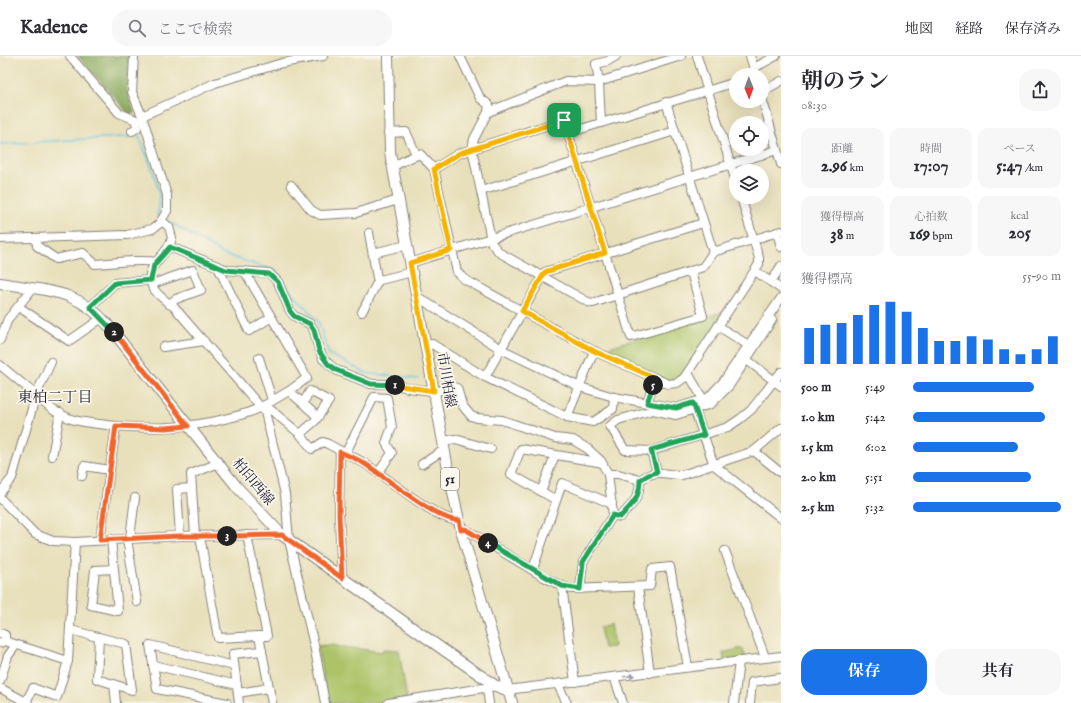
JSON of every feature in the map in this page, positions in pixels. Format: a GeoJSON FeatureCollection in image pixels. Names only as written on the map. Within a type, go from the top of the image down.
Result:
{"type":"FeatureCollection","features":[{"type":"Feature","properties":{"kind":"main road","name":"市川柏線"},"geometry":{"type":"LineString","coordinates":[[388,56],[388,133],[392,167],[445,452],[460,525],[512,703]]}},
{"type":"Feature","properties":{"kind":"main road","name":"柏印西線"},"geometry":{"type":"LineString","coordinates":[[0,283],[67,295],[90,307],[102,318],[252,504],[285,538],[342,578],[491,688],[507,690]]}},
{"type":"Feature","properties":{"kind":"street"},"geometry":{"type":"LineString","coordinates":[[70,56],[119,113],[140,118],[199,89],[281,59],[323,56]]}},
{"type":"Feature","properties":{"kind":"street"},"geometry":{"type":"LineString","coordinates":[[0,239],[127,235],[152,229],[162,221],[167,211],[167,195],[132,92],[134,56]]}},
{"type":"Feature","properties":{"kind":"street"},"geometry":{"type":"LineString","coordinates":[[460,56],[480,98],[488,105],[488,112],[474,139],[472,149],[490,238],[492,244],[500,253],[588,302],[593,303],[691,272],[703,267],[713,252],[754,239],[779,232],[781,247]]}},
{"type":"Feature","properties":{"kind":"street"},"geometry":{"type":"LineString","coordinates":[[601,123],[599,82],[596,64],[608,61],[616,56]]}},
{"type":"Feature","properties":{"kind":"street"},"geometry":{"type":"LineString","coordinates":[[488,112],[566,81],[599,82],[682,56]]}},
{"type":"Feature","properties":{"kind":"street"},"geometry":{"type":"LineString","coordinates":[[697,56],[731,164],[777,150]]}},
{"type":"Feature","properties":{"kind":"street"},"geometry":{"type":"LineString","coordinates":[[750,56],[754,68]]}},
{"type":"Feature","properties":{"kind":"street"},"geometry":{"type":"LineString","coordinates":[[760,68],[776,56]]}},
{"type":"Feature","properties":{"kind":"street"},"geometry":{"type":"LineString","coordinates":[[769,88],[781,81]]}},
{"type":"Feature","properties":{"kind":"street"},"geometry":{"type":"LineString","coordinates":[[568,133],[729,84]]}},
{"type":"Feature","properties":{"kind":"street"},"geometry":{"type":"LineString","coordinates":[[666,102],[713,252]]}},
{"type":"Feature","properties":{"kind":"street"},"geometry":{"type":"LineString","coordinates":[[765,108],[781,164]]}},
{"type":"Feature","properties":{"kind":"street"},"geometry":{"type":"LineString","coordinates":[[132,131],[137,128],[140,118]]}},
{"type":"Feature","properties":{"kind":"street"},"geometry":{"type":"LineString","coordinates":[[434,169],[460,153],[564,120],[631,337],[703,316],[691,272]]}},
{"type":"Feature","properties":{"kind":"street"},"geometry":{"type":"LineString","coordinates":[[481,191],[675,131]]}},
{"type":"Feature","properties":{"kind":"street"},"geometry":{"type":"LineString","coordinates":[[388,133],[406,132],[416,154]]}},
{"type":"Feature","properties":{"kind":"street"},"geometry":{"type":"LineString","coordinates":[[392,167],[416,154],[422,154],[434,169],[451,250],[457,272],[464,279],[594,351],[672,384],[681,381],[688,373],[759,264],[754,239],[743,204]]}},
{"type":"Feature","properties":{"kind":"street"},"geometry":{"type":"LineString","coordinates":[[362,312],[379,279],[411,268],[451,250],[729,165]]}},
{"type":"Feature","properties":{"kind":"street"},"geometry":{"type":"LineString","coordinates":[[291,186],[311,210],[320,215],[356,213],[398,200]]}},
{"type":"Feature","properties":{"kind":"street"},"geometry":{"type":"LineString","coordinates":[[162,221],[169,227],[172,234],[170,247],[151,271],[151,282],[157,295],[170,304],[266,404],[300,434],[312,449],[323,442],[365,463],[441,515],[562,586],[580,589],[650,586],[652,569],[670,567],[688,668]]}},
{"type":"Feature","properties":{"kind":"street"},"geometry":{"type":"LineString","coordinates":[[485,376],[541,276],[545,272],[703,223]]}},
{"type":"Feature","properties":{"kind":"street"},"geometry":{"type":"LineString","coordinates":[[369,233],[377,278],[379,279]]}},
{"type":"Feature","properties":{"kind":"street"},"geometry":{"type":"LineString","coordinates":[[36,239],[37,246],[56,259],[83,253],[95,264],[122,261],[157,262]]}},
{"type":"Feature","properties":{"kind":"street"},"geometry":{"type":"LineString","coordinates":[[373,253],[407,246]]}},
{"type":"Feature","properties":{"kind":"street"},"geometry":{"type":"LineString","coordinates":[[170,247],[218,268],[245,272],[263,272],[269,274],[278,282],[290,311],[294,316],[310,324],[314,330],[318,347],[323,359],[336,370],[371,384],[393,384],[434,392],[453,387],[457,388],[462,405],[472,416],[477,418],[502,420],[555,438],[573,440],[588,449],[601,461],[608,474],[613,515],[583,562],[580,589]]}},
{"type":"Feature","properties":{"kind":"street"},"geometry":{"type":"LineString","coordinates":[[771,282],[781,266]]}},
{"type":"Feature","properties":{"kind":"street"},"geometry":{"type":"LineString","coordinates":[[218,268],[249,331],[270,318]]}},
{"type":"Feature","properties":{"kind":"street"},"geometry":{"type":"LineString","coordinates":[[90,307],[115,283],[151,282],[193,270],[201,290],[176,299],[170,304]]}},
{"type":"Feature","properties":{"kind":"street"},"geometry":{"type":"LineString","coordinates":[[755,271],[781,289]]}},
{"type":"Feature","properties":{"kind":"street"},"geometry":{"type":"LineString","coordinates":[[0,366],[36,395],[45,405],[60,414],[81,422],[116,426],[166,428],[188,426],[235,417],[266,404],[289,391],[307,378],[270,318],[245,272]]}},
{"type":"Feature","properties":{"kind":"street"},"geometry":{"type":"LineString","coordinates":[[0,340],[8,319],[32,289]]}},
{"type":"Feature","properties":{"kind":"street"},"geometry":{"type":"LineString","coordinates":[[416,296],[501,349],[580,387],[614,398],[676,408],[713,402],[729,386],[747,360],[772,320],[768,316]]}},
{"type":"Feature","properties":{"kind":"street"},"geometry":{"type":"LineString","coordinates":[[781,298],[724,382],[708,398],[703,399],[694,406],[676,415],[653,410],[618,420],[610,426],[625,450],[651,450],[704,435],[728,427],[740,420],[751,410],[781,372]]}},
{"type":"Feature","properties":{"kind":"street"},"geometry":{"type":"LineString","coordinates":[[19,306],[69,341],[102,318]]}},
{"type":"Feature","properties":{"kind":"street"},"geometry":{"type":"LineString","coordinates":[[718,326],[748,345]]}},
{"type":"Feature","properties":{"kind":"street"},"geometry":{"type":"LineString","coordinates":[[163,347],[204,341]]}},
{"type":"Feature","properties":{"kind":"street"},"geometry":{"type":"LineString","coordinates":[[426,345],[432,344],[485,376],[567,417],[593,422],[612,409],[614,398]]}},
{"type":"Feature","properties":{"kind":"street"},"geometry":{"type":"LineString","coordinates":[[567,417],[594,351]]}},
{"type":"Feature","properties":{"kind":"street"},"geometry":{"type":"LineString","coordinates":[[258,358],[266,404],[265,412],[285,494],[285,538],[314,645],[325,703]]}},
{"type":"Feature","properties":{"kind":"street"},"geometry":{"type":"LineString","coordinates":[[747,360],[781,386]]}},
{"type":"Feature","properties":{"kind":"street"},"geometry":{"type":"LineString","coordinates":[[0,494],[12,478],[36,395],[51,362]]}},
{"type":"Feature","properties":{"kind":"street"},"geometry":{"type":"LineString","coordinates":[[688,373],[703,399]]}},
{"type":"Feature","properties":{"kind":"street"},"geometry":{"type":"LineString","coordinates":[[647,403],[655,378]]}},
{"type":"Feature","properties":{"kind":"street"},"geometry":{"type":"LineString","coordinates":[[289,391],[318,417]]}},
{"type":"Feature","properties":{"kind":"street"},"geometry":{"type":"LineString","coordinates":[[300,434],[318,417],[329,401],[310,391],[303,403]]}},
{"type":"Feature","properties":{"kind":"street"},"geometry":{"type":"LineString","coordinates":[[342,578],[339,515],[343,453],[374,397],[387,398],[392,427],[386,443],[392,453],[378,473]]}},
{"type":"Feature","properties":{"kind":"street"},"geometry":{"type":"LineString","coordinates":[[694,406],[714,466],[781,518]]}},
{"type":"Feature","properties":{"kind":"street"},"geometry":{"type":"LineString","coordinates":[[52,456],[60,414]]}},
{"type":"Feature","properties":{"kind":"street"},"geometry":{"type":"LineString","coordinates":[[100,540],[116,426]]}},
{"type":"Feature","properties":{"kind":"street"},"geometry":{"type":"LineString","coordinates":[[608,474],[618,474],[640,480],[657,472],[682,475],[714,466],[754,451],[781,428]]}},
{"type":"Feature","properties":{"kind":"street"},"geometry":{"type":"LineString","coordinates":[[443,441],[455,439],[491,449]]}},
{"type":"Feature","properties":{"kind":"street"},"geometry":{"type":"LineString","coordinates":[[556,500],[511,474],[521,449],[598,462],[601,461]]}},
{"type":"Feature","properties":{"kind":"street"},"geometry":{"type":"LineString","coordinates":[[651,450],[657,472]]}},
{"type":"Feature","properties":{"kind":"street"},"geometry":{"type":"LineString","coordinates":[[754,451],[781,473]]}},
{"type":"Feature","properties":{"kind":"street"},"geometry":{"type":"LineString","coordinates":[[422,464],[439,453],[445,452]]}},
{"type":"Feature","properties":{"kind":"street"},"geometry":{"type":"LineString","coordinates":[[541,492],[555,455]]}},
{"type":"Feature","properties":{"kind":"street"},"geometry":{"type":"LineString","coordinates":[[219,463],[191,474],[198,536],[218,638],[266,636],[247,535]]}},
{"type":"Feature","properties":{"kind":"street"},"geometry":{"type":"LineString","coordinates":[[82,476],[84,466],[110,470]]}},
{"type":"Feature","properties":{"kind":"street"},"geometry":{"type":"LineString","coordinates":[[613,515],[620,517],[635,503],[639,494],[640,480]]}},
{"type":"Feature","properties":{"kind":"street"},"geometry":{"type":"LineString","coordinates":[[533,570],[562,483],[612,504]]}},
{"type":"Feature","properties":{"kind":"street"},"geometry":{"type":"LineString","coordinates":[[180,536],[177,489],[192,488]]}},
{"type":"Feature","properties":{"kind":"street"},"geometry":{"type":"LineString","coordinates":[[0,498],[35,534],[52,541],[75,542],[128,538],[247,535],[285,538]]}},
{"type":"Feature","properties":{"kind":"street"},"geometry":{"type":"LineString","coordinates":[[135,498],[128,538],[136,602]]}},
{"type":"Feature","properties":{"kind":"street"},"geometry":{"type":"LineString","coordinates":[[111,539],[114,569],[118,611],[91,606],[95,570],[114,569]]}},
{"type":"Feature","properties":{"kind":"street"},"geometry":{"type":"LineString","coordinates":[[0,688],[27,702],[33,688],[57,697],[68,660],[75,542]]}},
{"type":"Feature","properties":{"kind":"street"},"geometry":{"type":"LineString","coordinates":[[725,551],[765,657]]}},
{"type":"Feature","properties":{"kind":"street"},"geometry":{"type":"LineString","coordinates":[[562,586],[575,682]]}},
{"type":"Feature","properties":{"kind":"street"},"geometry":{"type":"LineString","coordinates":[[638,587],[650,673]]}},
{"type":"Feature","properties":{"kind":"street"},"geometry":{"type":"LineString","coordinates":[[70,630],[99,637],[126,644],[132,690],[97,679],[99,637]]}},
{"type":"Feature","properties":{"kind":"street"},"geometry":{"type":"LineString","coordinates":[[0,633],[5,635],[3,642],[16,644],[68,660]]}},
{"type":"Feature","properties":{"kind":"street"},"geometry":{"type":"LineString","coordinates":[[259,636],[272,703]]}},
{"type":"Feature","properties":{"kind":"street"},"geometry":{"type":"LineString","coordinates":[[0,681],[8,656],[16,644]]}},
{"type":"Feature","properties":{"kind":"street"},"geometry":{"type":"LineString","coordinates":[[227,703],[157,688],[150,645],[234,666]]}},
{"type":"Feature","properties":{"kind":"street"},"geometry":{"type":"LineString","coordinates":[[239,703],[233,654],[262,651]]}},
{"type":"Feature","properties":{"kind":"street"},"geometry":{"type":"LineString","coordinates":[[507,690],[614,678],[781,656]]}},
{"type":"Feature","properties":{"kind":"street"},"geometry":{"type":"LineString","coordinates":[[734,703],[739,661]]}},
{"type":"Feature","properties":{"kind":"street"},"geometry":{"type":"LineString","coordinates":[[153,665],[237,689],[269,688]]}},
{"type":"Feature","properties":{"kind":"street"},"geometry":{"type":"LineString","coordinates":[[614,678],[624,703]]}},
{"type":"Feature","properties":{"kind":"street"},"geometry":{"type":"LineString","coordinates":[[750,703],[752,682],[781,678]]}},
{"type":"Feature","properties":{"kind":"street"},"geometry":{"type":"LineString","coordinates":[[114,684],[116,703]]}},
{"type":"Feature","properties":{"kind":"street"},"geometry":{"type":"LineString","coordinates":[[558,684],[567,703]]}},
{"type":"Feature","properties":{"kind":"street"},"geometry":{"type":"LineString","coordinates":[[388,703],[491,688],[489,703]]}},
{"type":"Feature","properties":{"kind":"green space"},"geometry":{"type":"Polygon","coordinates":[[[78,56],[129,56],[127,91],[134,112],[129,114],[78,56]]]}},
{"type":"Feature","properties":{"kind":"green space"},"geometry":{"type":"Polygon","coordinates":[[[725,311],[684,374],[676,380],[667,380],[600,350],[725,311]]]}},
{"type":"Feature","properties":{"kind":"green space"},"geometry":{"type":"Polygon","coordinates":[[[610,624],[614,645],[613,647],[604,648],[600,627],[610,624]]]}},
{"type":"Feature","properties":{"kind":"green space"},"geometry":{"type":"Polygon","coordinates":[[[329,645],[382,652],[383,649],[399,650],[407,699],[373,703],[328,703],[317,646],[329,645]]]}},
{"type":"Feature","properties":{"kind":"green space"},"geometry":{"type":"Polygon","coordinates":[[[742,648],[746,658],[724,661],[723,653],[742,648]]]}},
{"type":"Feature","properties":{"kind":"waterway"},"geometry":{"type":"LineString","coordinates":[[0,144],[139,136],[151,165],[157,186],[159,197],[157,215],[161,217]]}},
{"type":"Feature","properties":{"kind":"waterway"},"geometry":{"type":"LineString","coordinates":[[168,221],[223,254],[276,271],[286,286],[318,321],[329,354],[366,373],[418,379]]}},
{"type":"Feature","properties":{"kind":"district","name":"東柏二丁目"},"geometry":{"type":"Point","coordinates":[55,397]}},
{"type":"Feature","properties":{"kind":"route"},"geometry":{"type":"LineString","coordinates":[[564,120],[605,253],[545,272],[541,276],[522,311],[594,351],[655,378],[647,403],[676,408],[693,403],[704,435],[651,450],[657,472],[640,480],[639,494],[635,503],[620,517],[613,515],[597,538],[583,562],[580,589],[571,589],[562,586],[544,577],[465,529],[461,530],[459,520],[453,521],[441,515],[384,479],[365,463],[340,452],[339,515],[342,578],[282,535],[180,536],[100,540],[116,426],[178,428],[188,426],[108,325],[90,307],[115,283],[151,280],[151,271],[154,265],[170,247],[218,268],[245,272],[263,272],[269,274],[278,282],[290,311],[294,316],[310,324],[314,330],[319,351],[323,359],[336,370],[379,386],[393,384],[408,388],[434,391],[410,263],[451,250],[434,169],[460,153],[564,120]]}}]}
